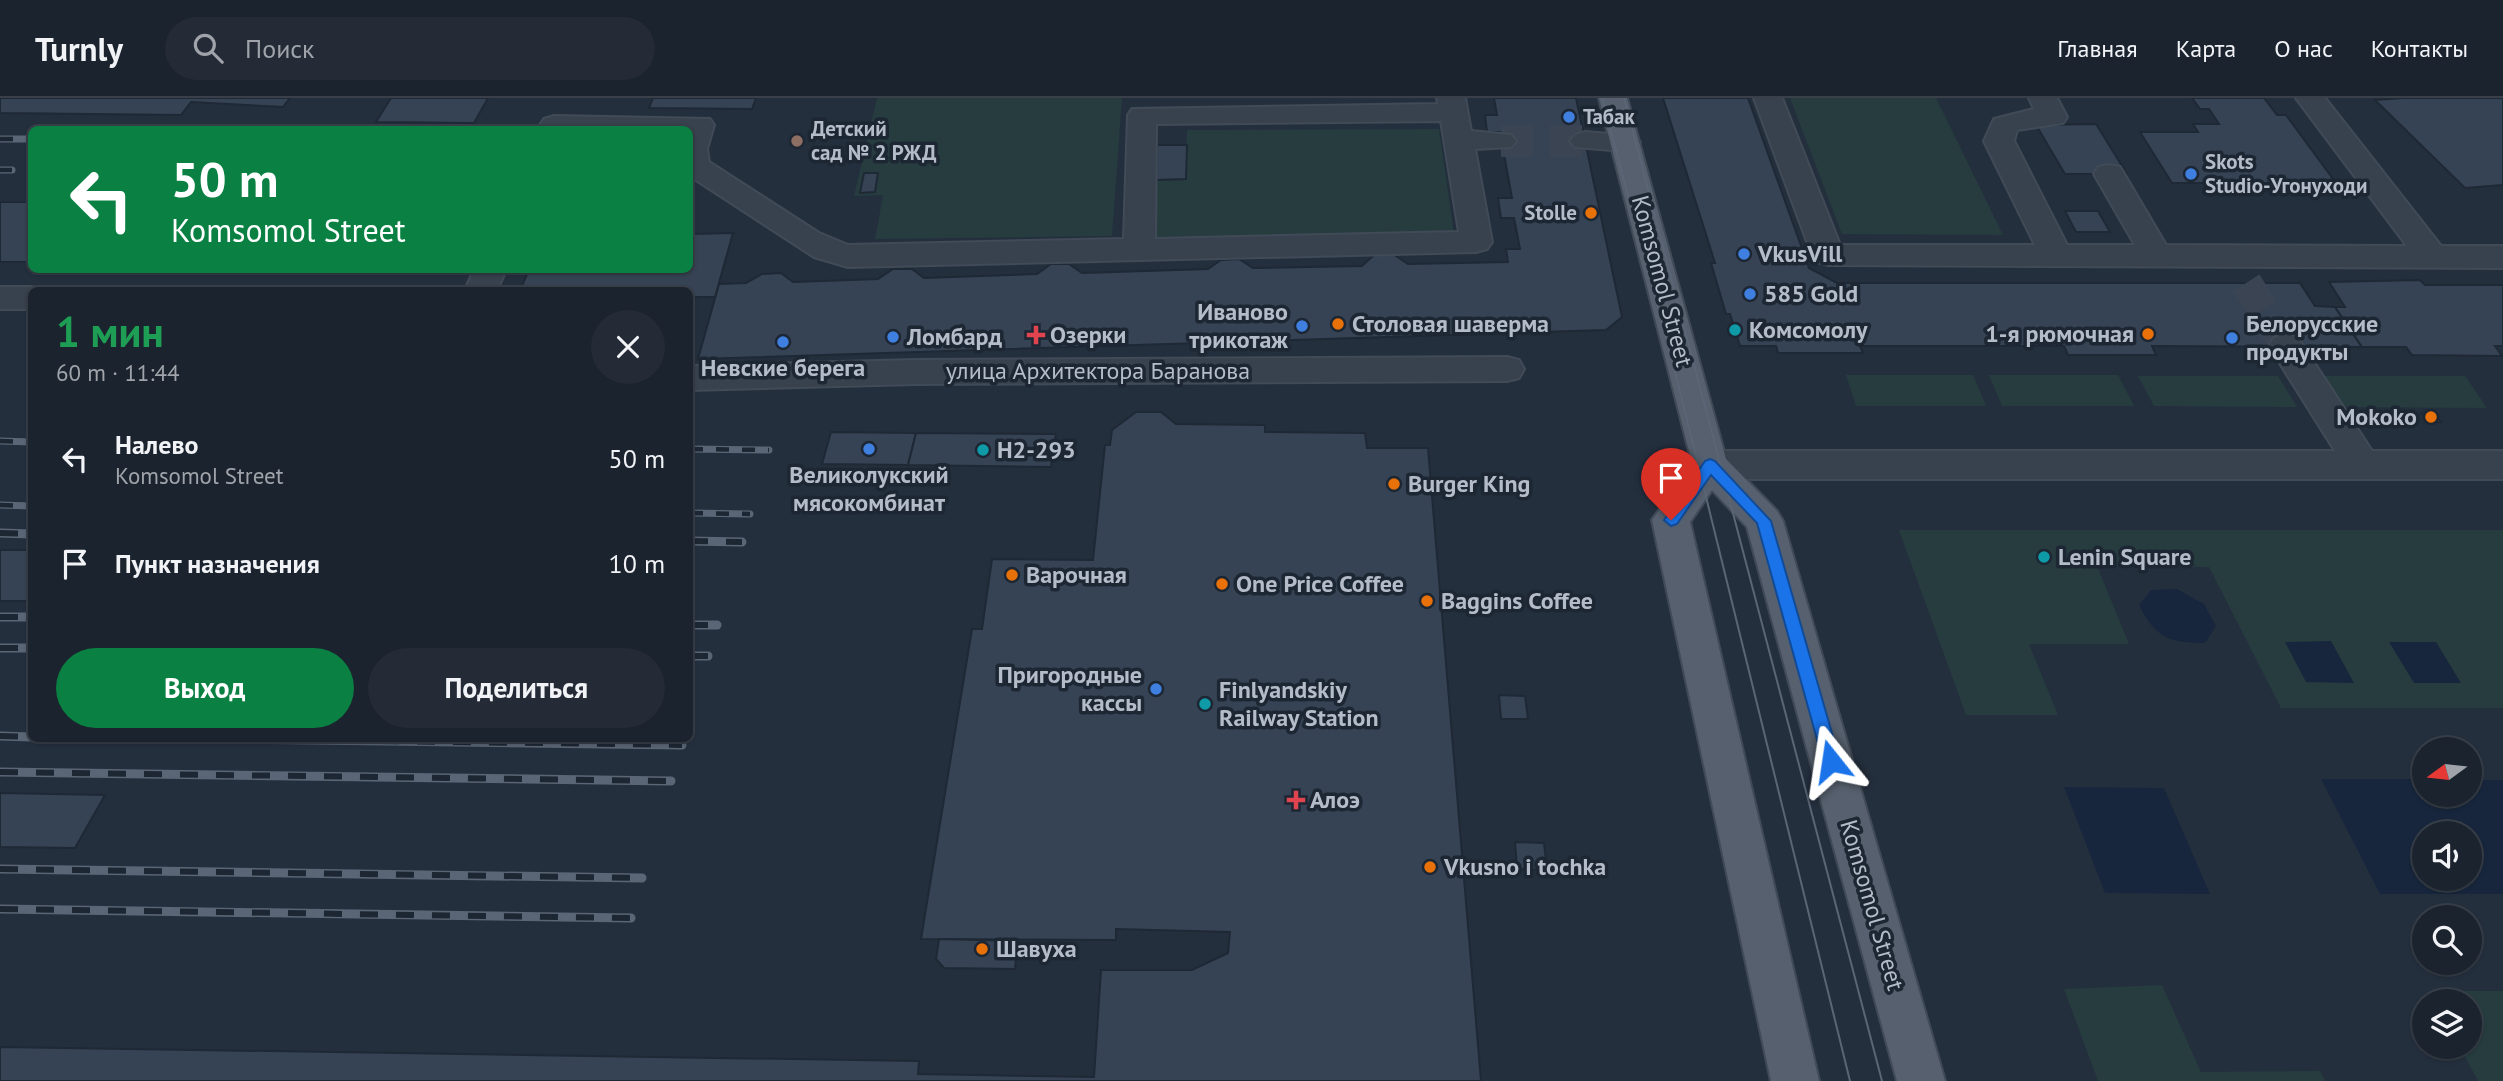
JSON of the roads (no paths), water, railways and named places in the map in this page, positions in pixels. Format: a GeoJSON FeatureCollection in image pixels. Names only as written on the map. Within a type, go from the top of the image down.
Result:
{"type":"FeatureCollection","features":[{"type":"Feature","properties":{"kind":"main road","name":"Komsomol Street"},"geometry":{"type":"LineString","coordinates":[[1613,98],[1710,465],[1764,521],[1921,1081]]}},
{"type":"Feature","properties":{"kind":"main road"},"geometry":{"type":"LineString","coordinates":[[1710,465],[1671,520],[1790,1073]]}},
{"type":"Feature","properties":{"kind":"street"},"geometry":{"type":"LineString","coordinates":[[1768,98],[1828,255],[2503,257]]}},
{"type":"Feature","properties":{"kind":"street"},"geometry":{"type":"LineString","coordinates":[[2043,98],[2053,117],[2026,118],[2004,125],[1999,141],[2056,255]]}},
{"type":"Feature","properties":{"kind":"street"},"geometry":{"type":"LineString","coordinates":[[2309,98],[2433,258]]}},
{"type":"Feature","properties":{"kind":"street"},"geometry":{"type":"LineString","coordinates":[[1139,248],[1142,115],[1454,117],[1501,141]]}},
{"type":"Feature","properties":{"kind":"street"},"geometry":{"type":"LineString","coordinates":[[693,155],[695,166],[709,178],[825,250],[848,256],[1476,242],[1454,117]]}},
{"type":"Feature","properties":{"kind":"street"},"geometry":{"type":"LineString","coordinates":[[557,118],[701,125],[693,146]]}},
{"type":"Feature","properties":{"kind":"street"},"geometry":{"type":"LineString","coordinates":[[1585,141],[1625,142]]}},
{"type":"Feature","properties":{"kind":"street"},"geometry":{"type":"LineString","coordinates":[[2109,174],[2156,255]]}},
{"type":"Feature","properties":{"kind":"street"},"geometry":{"type":"LineString","coordinates":[[2399,214],[2434,210]]}},
{"type":"Feature","properties":{"kind":"street"},"geometry":{"type":"LineString","coordinates":[[2230,255],[2246,283]]}},
{"type":"Feature","properties":{"kind":"street"},"geometry":{"type":"LineString","coordinates":[[0,298],[28,298]]}},
{"type":"Feature","properties":{"kind":"street"},"geometry":{"type":"LineString","coordinates":[[2286,346],[2362,465]]}},
{"type":"Feature","properties":{"kind":"street","name":"улица Архитектора Баранова"},"geometry":{"type":"LineString","coordinates":[[693,377],[1507,369]]}},
{"type":"Feature","properties":{"kind":"street"},"geometry":{"type":"LineString","coordinates":[[1710,465],[2503,465]]}},
{"type":"Feature","properties":{"kind":"water"},"geometry":{"type":"Polygon","coordinates":[[[2177,589],[2204,604],[2216,626],[2205,643],[2173,640],[2158,632],[2139,605],[2151,590],[2177,589]]]}},
{"type":"Feature","properties":{"kind":"water"},"geometry":{"type":"Polygon","coordinates":[[[2331,641],[2354,683],[2306,682],[2285,642],[2331,641]]]}},
{"type":"Feature","properties":{"kind":"water"},"geometry":{"type":"Polygon","coordinates":[[[2389,642],[2436,642],[2461,683],[2414,683],[2389,642]]]}},
{"type":"Feature","properties":{"kind":"water"},"geometry":{"type":"Polygon","coordinates":[[[2321,779],[2412,779],[2412,807],[2482,807],[2482,780],[2503,780],[2503,894],[2380,894],[2321,779]]]}},
{"type":"Feature","properties":{"kind":"water"},"geometry":{"type":"Polygon","coordinates":[[[2064,787],[2164,788],[2210,894],[2105,893],[2064,787]]]}},
{"type":"Feature","properties":{"kind":"tunnel"},"geometry":{"type":"LineString","coordinates":[[1501,141],[1585,141]]}},
{"type":"Feature","properties":{"kind":"tunnel"},"geometry":{"type":"LineString","coordinates":[[2246,283],[2286,346]]}},
{"type":"Feature","properties":{"kind":"tram line"},"geometry":{"type":"LineString","coordinates":[[1602,98],[1674,367],[1850,1081]]}},
{"type":"Feature","properties":{"kind":"tram line"},"geometry":{"type":"LineString","coordinates":[[1624,98],[1882,1081]]}},
{"type":"Feature","properties":{"kind":"railway"},"geometry":{"type":"LineString","coordinates":[[0,139],[28,139]]}},
{"type":"Feature","properties":{"kind":"railway"},"geometry":{"type":"LineString","coordinates":[[0,170],[12,170]]}},
{"type":"Feature","properties":{"kind":"railway"},"geometry":{"type":"LineString","coordinates":[[0,441],[28,442]]}},
{"type":"Feature","properties":{"kind":"railway"},"geometry":{"type":"LineString","coordinates":[[693,449],[769,450]]}},
{"type":"Feature","properties":{"kind":"railway"},"geometry":{"type":"LineString","coordinates":[[0,505],[28,506]]}},
{"type":"Feature","properties":{"kind":"railway"},"geometry":{"type":"LineString","coordinates":[[693,513],[750,514]]}},
{"type":"Feature","properties":{"kind":"railway"},"geometry":{"type":"LineString","coordinates":[[0,533],[28,534]]}},
{"type":"Feature","properties":{"kind":"railway"},"geometry":{"type":"LineString","coordinates":[[693,541],[742,542]]}},
{"type":"Feature","properties":{"kind":"railway"},"geometry":{"type":"LineString","coordinates":[[0,617],[28,617]]}},
{"type":"Feature","properties":{"kind":"railway"},"geometry":{"type":"LineString","coordinates":[[693,625],[717,625]]}},
{"type":"Feature","properties":{"kind":"railway"},"geometry":{"type":"LineString","coordinates":[[0,648],[28,648]]}},
{"type":"Feature","properties":{"kind":"railway"},"geometry":{"type":"LineString","coordinates":[[693,656],[708,656]]}},
{"type":"Feature","properties":{"kind":"railway"},"geometry":{"type":"LineString","coordinates":[[0,736],[28,737]]}},
{"type":"Feature","properties":{"kind":"railway"},"geometry":{"type":"LineString","coordinates":[[460,742],[682,745]]}},
{"type":"Feature","properties":{"kind":"railway"},"geometry":{"type":"LineString","coordinates":[[0,772],[671,781]]}},
{"type":"Feature","properties":{"kind":"railway"},"geometry":{"type":"LineString","coordinates":[[0,869],[642,878]]}},
{"type":"Feature","properties":{"kind":"railway"},"geometry":{"type":"LineString","coordinates":[[0,909],[631,918]]}},
{"type":"Feature","properties":{"kind":"place","name":"Табак"},"geometry":{"type":"Point","coordinates":[1569,117]}},
{"type":"Feature","properties":{"kind":"place","name":"Детский сад № 2 РЖД"},"geometry":{"type":"Point","coordinates":[797,141]}},
{"type":"Feature","properties":{"kind":"place","name":"Skots Studio-Угонуходи"},"geometry":{"type":"Point","coordinates":[2191,174]}},
{"type":"Feature","properties":{"kind":"place","name":"Stolle"},"geometry":{"type":"Point","coordinates":[1591,213]}},
{"type":"Feature","properties":{"kind":"place","name":"VkusVill"},"geometry":{"type":"Point","coordinates":[1744,254]}},
{"type":"Feature","properties":{"kind":"place","name":"585 Gold"},"geometry":{"type":"Point","coordinates":[1750,294]}},
{"type":"Feature","properties":{"kind":"place","name":"Столовая шаверма"},"geometry":{"type":"Point","coordinates":[1338,324]}},
{"type":"Feature","properties":{"kind":"place","name":"Иваново трикотаж"},"geometry":{"type":"Point","coordinates":[1302,326]}},
{"type":"Feature","properties":{"kind":"place","name":"Комсомолу"},"geometry":{"type":"Point","coordinates":[1735,330]}},
{"type":"Feature","properties":{"kind":"place","name":"1-я рюмочная"},"geometry":{"type":"Point","coordinates":[2148,334]}},
{"type":"Feature","properties":{"kind":"place","name":"Озерки"},"geometry":{"type":"Point","coordinates":[1036,335]}},
{"type":"Feature","properties":{"kind":"place","name":"Ломбард"},"geometry":{"type":"Point","coordinates":[893,337]}},
{"type":"Feature","properties":{"kind":"place","name":"Белорусские продукты"},"geometry":{"type":"Point","coordinates":[2232,338]}},
{"type":"Feature","properties":{"kind":"place","name":"Невские берега"},"geometry":{"type":"Point","coordinates":[783,342]}},
{"type":"Feature","properties":{"kind":"place","name":"Mokoko"},"geometry":{"type":"Point","coordinates":[2431,417]}},
{"type":"Feature","properties":{"kind":"place","name":"Великолукский мясокомбинат"},"geometry":{"type":"Point","coordinates":[869,449]}},
{"type":"Feature","properties":{"kind":"place","name":"H2-293"},"geometry":{"type":"Point","coordinates":[983,450]}},
{"type":"Feature","properties":{"kind":"place","name":"Burger King"},"geometry":{"type":"Point","coordinates":[1394,484]}},
{"type":"Feature","properties":{"kind":"place","name":"Lenin Square"},"geometry":{"type":"Point","coordinates":[2044,557]}},
{"type":"Feature","properties":{"kind":"place","name":"Варочная"},"geometry":{"type":"Point","coordinates":[1012,575]}},
{"type":"Feature","properties":{"kind":"place","name":"One Price Coffee"},"geometry":{"type":"Point","coordinates":[1222,584]}},
{"type":"Feature","properties":{"kind":"place","name":"Baggins Coffee"},"geometry":{"type":"Point","coordinates":[1427,601]}},
{"type":"Feature","properties":{"kind":"place","name":"Пригородные кассы"},"geometry":{"type":"Point","coordinates":[1156,689]}},
{"type":"Feature","properties":{"kind":"place","name":"Finlyandskiy Railway Station"},"geometry":{"type":"Point","coordinates":[1205,704]}},
{"type":"Feature","properties":{"kind":"place","name":"Алоэ"},"geometry":{"type":"Point","coordinates":[1296,800]}},
{"type":"Feature","properties":{"kind":"place","name":"Vkusno i tochka"},"geometry":{"type":"Point","coordinates":[1430,867]}},
{"type":"Feature","properties":{"kind":"place","name":"Шавуха"},"geometry":{"type":"Point","coordinates":[982,949]}}]}
